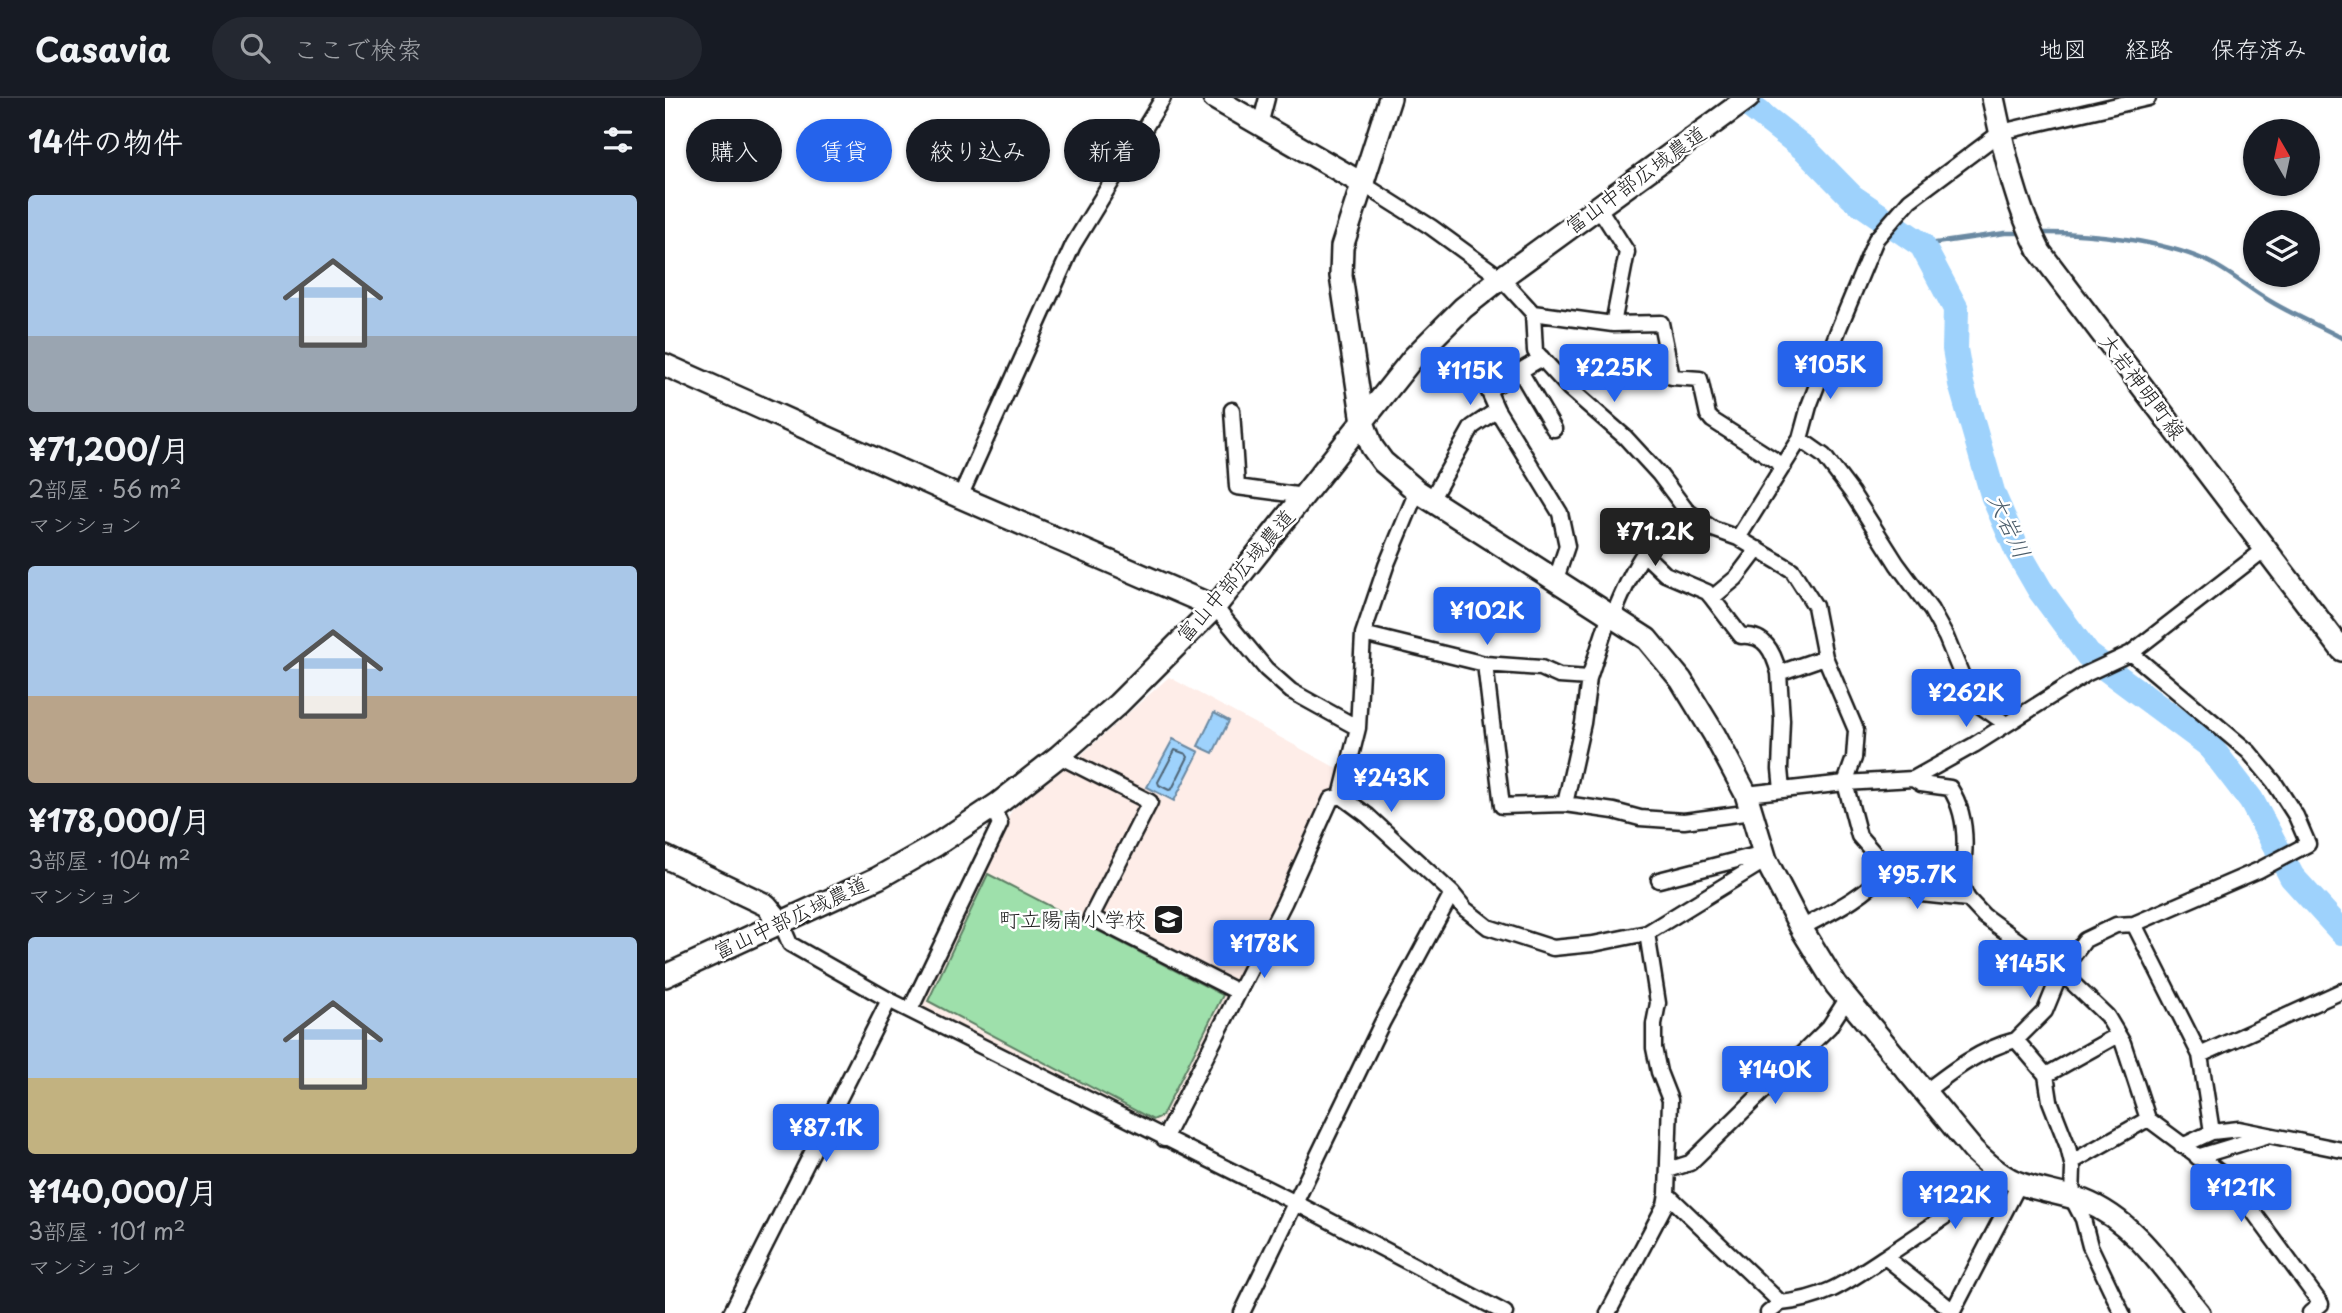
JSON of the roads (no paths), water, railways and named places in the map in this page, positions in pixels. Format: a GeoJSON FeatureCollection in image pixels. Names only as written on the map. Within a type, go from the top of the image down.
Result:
{"type":"FeatureCollection","features":[{"type":"Feature","properties":{"kind":"street"},"geometry":{"type":"LineString","coordinates":[[960,497],[1073,245],[1163,98]]}},
{"type":"Feature","properties":{"kind":"street"},"geometry":{"type":"LineString","coordinates":[[1214,98],[1363,184],[1431,227],[1501,278],[1533,313],[1535,351],[1569,388],[1625,437],[1659,474],[1686,510],[1713,529],[1738,538],[1792,570],[1815,606],[1825,657],[1856,730],[1854,758],[1845,783],[1859,836],[1888,869],[1921,894],[1968,899]]}},
{"type":"Feature","properties":{"kind":"street"},"geometry":{"type":"LineString","coordinates":[[1260,125],[1268,98]]}},
{"type":"Feature","properties":{"kind":"street"},"geometry":{"type":"LineString","coordinates":[[1390,98],[1342,247],[1341,276],[1363,422],[1372,447],[1383,463],[1424,495],[1647,639],[1681,680],[1749,803],[1765,857],[1801,928],[1847,999],[1973,1150],[1997,1172],[2012,1180],[2084,1201],[2105,1213],[2140,1238],[2199,1313]]}},
{"type":"Feature","properties":{"kind":"street","name":"富山中部広域農道"},"geometry":{"type":"LineString","coordinates":[[665,976],[878,878],[936,845],[993,807],[1059,756],[1118,704],[1215,607],[1413,358],[1464,308],[1501,278],[1748,98]]}},
{"type":"Feature","properties":{"kind":"street","name":"大岩神明町線"},"geometry":{"type":"LineString","coordinates":[[1993,98],[2016,196],[2024,220],[2040,252],[2342,650]]}},
{"type":"Feature","properties":{"kind":"street"},"geometry":{"type":"LineString","coordinates":[[1738,538],[1800,439],[1839,328],[1876,239],[1910,200],[2001,132],[2148,98]]}},
{"type":"Feature","properties":{"kind":"street"},"geometry":{"type":"LineString","coordinates":[[1598,208],[1627,252],[1613,324]]}},
{"type":"Feature","properties":{"kind":"street"},"geometry":{"type":"LineString","coordinates":[[1533,313],[1613,324],[1661,323],[1672,377],[1700,379],[1708,415],[1712,420],[1784,466]]}},
{"type":"Feature","properties":{"kind":"street"},"geometry":{"type":"LineString","coordinates":[[1542,358],[1488,390],[1497,410],[1560,513],[1567,546],[1556,579]]}},
{"type":"Feature","properties":{"kind":"street"},"geometry":{"type":"LineString","coordinates":[[665,365],[1215,607],[1266,669],[1291,691],[1358,728]]}},
{"type":"Feature","properties":{"kind":"street"},"geometry":{"type":"LineString","coordinates":[[1520,371],[1555,429]]}},
{"type":"Feature","properties":{"kind":"street"},"geometry":{"type":"LineString","coordinates":[[1232,410],[1237,488],[1304,496]]}},
{"type":"Feature","properties":{"kind":"street"},"geometry":{"type":"LineString","coordinates":[[1341,796],[1358,728],[1363,634],[1386,566],[1424,495],[1472,427],[1497,410]]}},
{"type":"Feature","properties":{"kind":"street"},"geometry":{"type":"LineString","coordinates":[[1800,439],[1824,456],[1931,610],[1946,637],[1972,701],[2006,724]]}},
{"type":"Feature","properties":{"kind":"street"},"geometry":{"type":"LineString","coordinates":[[1565,804],[1583,723],[1589,678],[1612,615],[1635,565],[1662,530],[1686,510]]}},
{"type":"Feature","properties":{"kind":"street"},"geometry":{"type":"LineString","coordinates":[[1712,598],[1736,578],[1758,549]]}},
{"type":"Feature","properties":{"kind":"street"},"geometry":{"type":"LineString","coordinates":[[1485,664],[1502,806],[1565,804],[1640,818],[1684,821],[1749,803],[1782,790],[1913,779],[2086,674],[2131,653],[2265,549]]}},
{"type":"Feature","properties":{"kind":"street"},"geometry":{"type":"LineString","coordinates":[[1644,554],[1665,574],[1707,592],[1741,636],[1752,635],[1768,645],[1779,673],[1782,790]]}},
{"type":"Feature","properties":{"kind":"street"},"geometry":{"type":"LineString","coordinates":[[1363,634],[1485,664],[1541,668],[1559,676],[1589,678]]}},
{"type":"Feature","properties":{"kind":"street"},"geometry":{"type":"LineString","coordinates":[[1925,1091],[1959,1066],[1997,1045],[2016,1040],[2045,1011],[2061,972],[2085,940],[2116,925],[2134,924],[2259,870],[2308,844],[2296,816],[2274,782],[2249,752],[2131,653]]}},
{"type":"Feature","properties":{"kind":"street"},"geometry":{"type":"LineString","coordinates":[[1779,673],[1825,657]]}},
{"type":"Feature","properties":{"kind":"street"},"geometry":{"type":"LineString","coordinates":[[1059,756],[1150,803],[1091,917],[1238,992]]}},
{"type":"Feature","properties":{"kind":"street"},"geometry":{"type":"LineString","coordinates":[[1913,779],[1921,784],[1950,788],[1955,795],[1961,812],[1965,844],[1960,877],[1962,889],[1968,899],[1984,916],[2061,972],[2107,1016],[2123,1043],[2147,1119],[2230,1180],[2315,1294],[2321,1304],[2310,1313]]}},
{"type":"Feature","properties":{"kind":"street"},"geometry":{"type":"LineString","coordinates":[[1341,796],[1368,817],[1452,893],[1465,909],[1488,927],[1553,947],[1593,944],[1647,933],[1765,857]]}},
{"type":"Feature","properties":{"kind":"street"},"geometry":{"type":"LineString","coordinates":[[1164,1139],[1284,904],[1331,799],[1341,796]]}},
{"type":"Feature","properties":{"kind":"street"},"geometry":{"type":"LineString","coordinates":[[911,1009],[1000,824],[993,807]]}},
{"type":"Feature","properties":{"kind":"street"},"geometry":{"type":"LineString","coordinates":[[665,857],[766,905],[781,923],[790,944],[889,1000],[1294,1202],[1505,1313]]}},
{"type":"Feature","properties":{"kind":"street"},"geometry":{"type":"LineString","coordinates":[[1659,880],[1765,857]]}},
{"type":"Feature","properties":{"kind":"street"},"geometry":{"type":"LineString","coordinates":[[1801,928],[1855,900],[1874,886],[1888,869]]}},
{"type":"Feature","properties":{"kind":"street"},"geometry":{"type":"LineString","coordinates":[[1242,1313],[1382,1023],[1452,893]]}},
{"type":"Feature","properties":{"kind":"street"},"geometry":{"type":"LineString","coordinates":[[2134,924],[2200,1055],[2212,1132]]}},
{"type":"Feature","properties":{"kind":"street"},"geometry":{"type":"LineString","coordinates":[[1608,1313],[1665,1205],[1667,1194],[1670,1100],[1659,1072],[1654,1048],[1654,1024],[1658,1003],[1647,933]]}},
{"type":"Feature","properties":{"kind":"street"},"geometry":{"type":"LineString","coordinates":[[2200,1055],[2342,991]]}},
{"type":"Feature","properties":{"kind":"street"},"geometry":{"type":"LineString","coordinates":[[1668,1170],[1690,1163],[1829,1027],[1847,999]]}},
{"type":"Feature","properties":{"kind":"street"},"geometry":{"type":"LineString","coordinates":[[731,1313],[889,1000]]}},
{"type":"Feature","properties":{"kind":"street"},"geometry":{"type":"LineString","coordinates":[[2046,1075],[2117,1034]]}},
{"type":"Feature","properties":{"kind":"street"},"geometry":{"type":"LineString","coordinates":[[2016,1040],[2046,1075],[2050,1101],[2072,1163],[2072,1198],[2083,1219],[2089,1246],[2122,1313]]}},
{"type":"Feature","properties":{"kind":"street"},"geometry":{"type":"LineString","coordinates":[[2072,1163],[2147,1119]]}},
{"type":"Feature","properties":{"kind":"street"},"geometry":{"type":"LineString","coordinates":[[2182,1146],[2212,1132],[2239,1129],[2342,1150]]}},
{"type":"Feature","properties":{"kind":"street"},"geometry":{"type":"LineString","coordinates":[[2197,1157],[2266,1136]]}},
{"type":"Feature","properties":{"kind":"street"},"geometry":{"type":"LineString","coordinates":[[1768,1313],[1781,1303],[1805,1301],[1831,1291],[2012,1180]]}},
{"type":"Feature","properties":{"kind":"street"},"geometry":{"type":"LineString","coordinates":[[1885,1257],[1953,1312],[2012,1180]]}},
{"type":"Feature","properties":{"kind":"street"},"geometry":{"type":"LineString","coordinates":[[1667,1194],[1781,1303]]}},
{"type":"Feature","properties":{"kind":"water"},"geometry":{"type":"Polygon","coordinates":[[[1214,713],[1229,721],[1213,753],[1198,746],[1214,713]]]}},
{"type":"Feature","properties":{"kind":"water"},"geometry":{"type":"Polygon","coordinates":[[[1173,739],[1199,752],[1174,801],[1147,787],[1173,739]]]}},
{"type":"Feature","properties":{"kind":"waterway","name":"大岩川"},"geometry":{"type":"LineString","coordinates":[[1740,98],[1805,149],[1852,197],[1922,245],[1956,309],[1955,349],[1961,384],[1993,495],[2018,552],[2040,590],[2088,655],[2208,744],[2251,800],[2292,877],[2342,932]]}},
{"type":"Feature","properties":{"kind":"waterway"},"geometry":{"type":"LineString","coordinates":[[1922,245],[2005,233],[2026,233]]}},
{"type":"Feature","properties":{"kind":"waterway"},"geometry":{"type":"LineString","coordinates":[[2038,233],[2124,239],[2188,254],[2215,265],[2279,306],[2342,338]]}},
{"type":"Feature","properties":{"kind":"place","name":"町立陽南小学校"},"geometry":{"type":"Point","coordinates":[1169,920]}}]}
